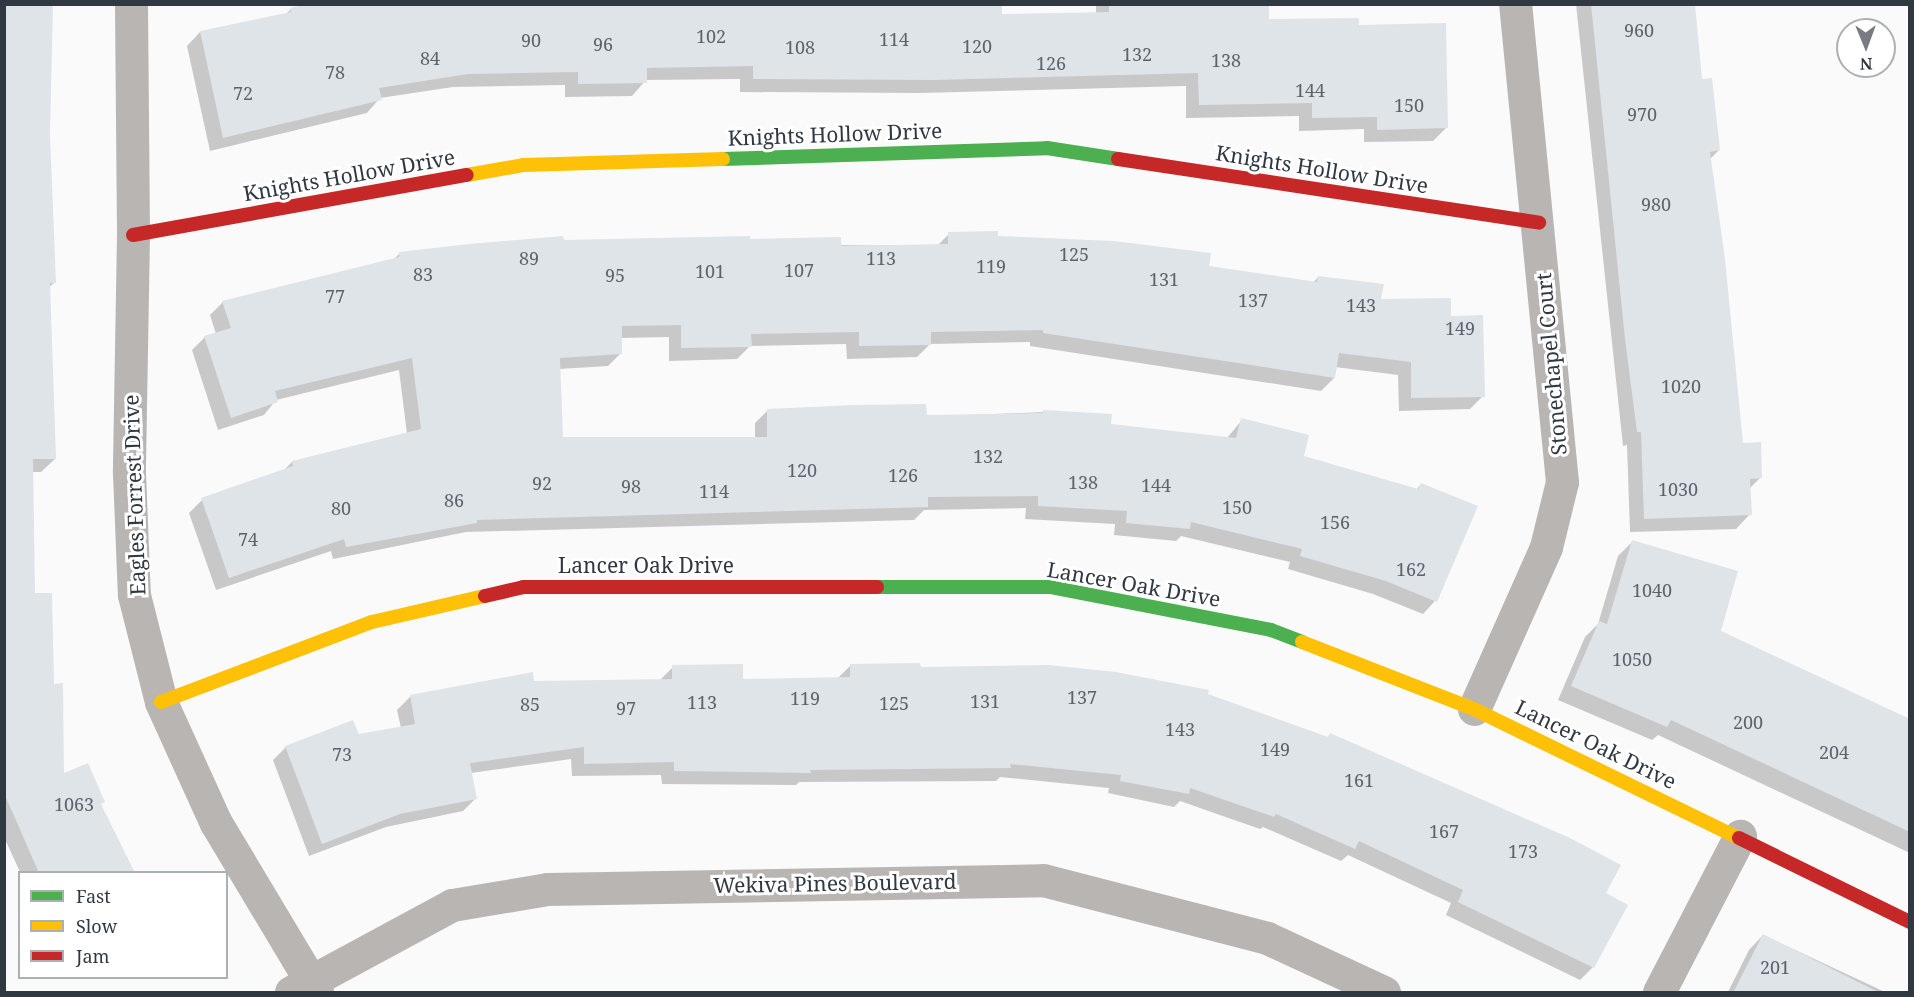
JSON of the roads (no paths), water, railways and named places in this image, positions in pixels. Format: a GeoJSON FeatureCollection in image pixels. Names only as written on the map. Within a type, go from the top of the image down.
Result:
{"type":"FeatureCollection","features":[{"type":"Feature","properties":{"kind":"street","name":"Eagles Forrest Drive"},"geometry":{"type":"LineString","coordinates":[[130,4],[133,235],[129,473],[134,595],[161,702],[216,822],[306,989]]}},
{"type":"Feature","properties":{"kind":"street","name":"Stonechapel Court"},"geometry":{"type":"LineString","coordinates":[[1474,709],[1546,547],[1562,482],[1539,223],[1515,4]]}},
{"type":"Feature","properties":{"kind":"street","name":"Knights Hollow Drive"},"geometry":{"type":"LineString","coordinates":[[133,235],[524,165],[1047,148],[1539,223]]}},
{"type":"Feature","properties":{"kind":"street","name":"Lancer Oak Drive"},"geometry":{"type":"LineString","coordinates":[[161,702],[372,621],[523,587],[751,585],[1050,587],[1271,630],[1474,709],[1740,836],[1910,922]]}},
{"type":"Feature","properties":{"kind":"street"},"geometry":{"type":"LineString","coordinates":[[1659,993],[1740,836]]}},
{"type":"Feature","properties":{"kind":"street","name":"Wekiva Pines Boulevard"},"geometry":{"type":"LineString","coordinates":[[306,989],[452,905],[548,889],[1043,880],[1267,938],[1384,993]]}}]}
